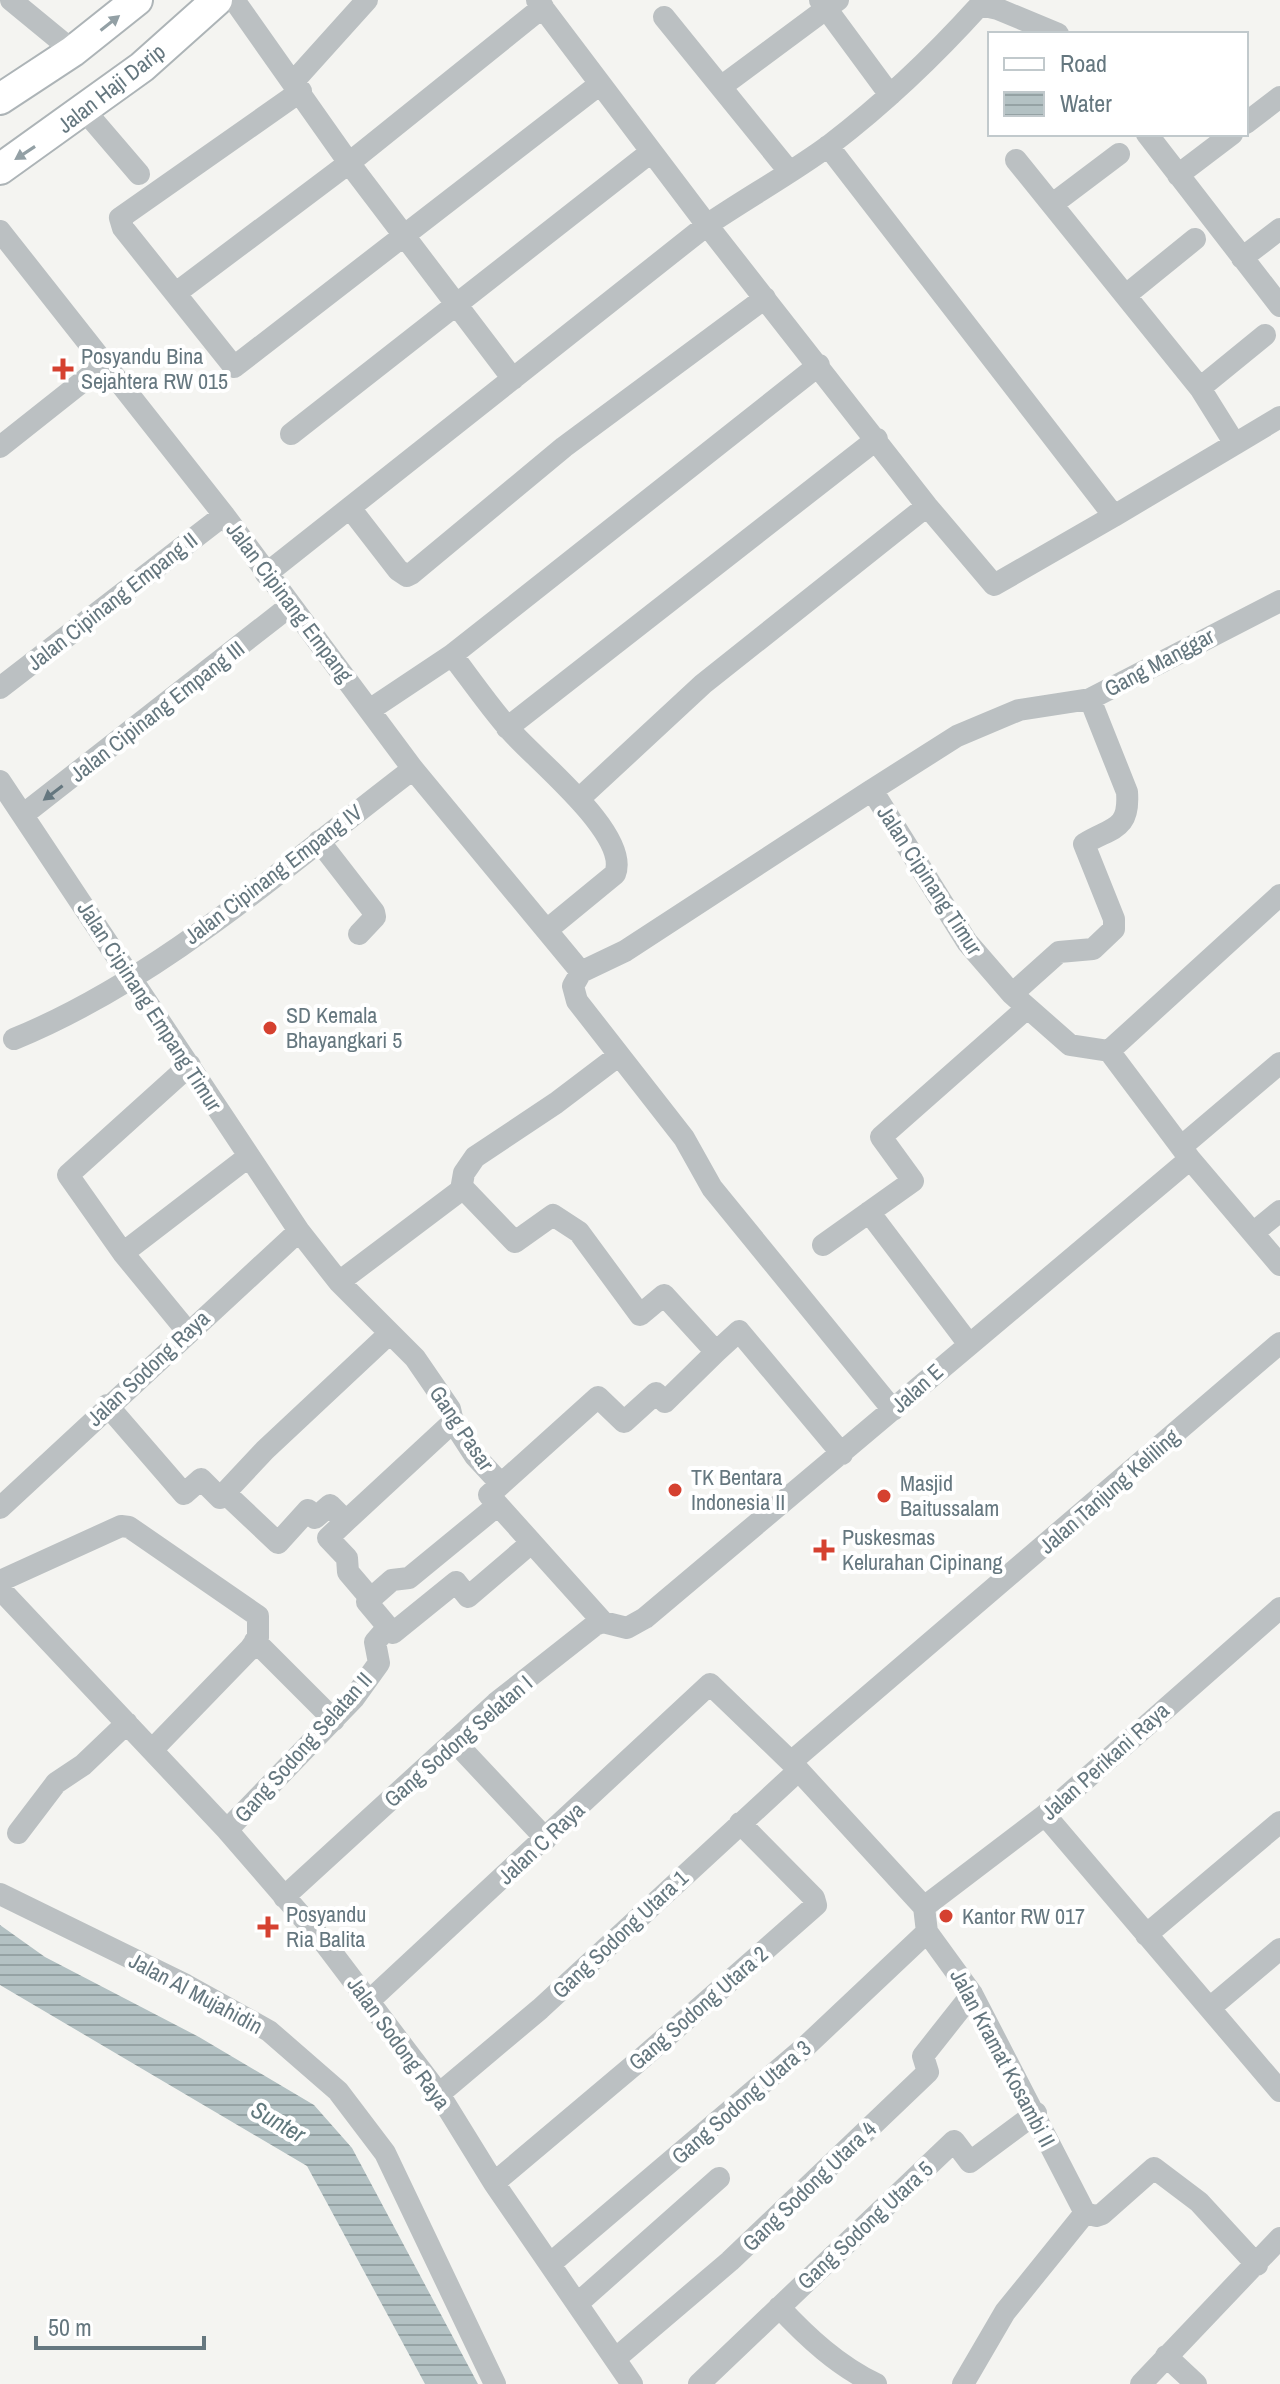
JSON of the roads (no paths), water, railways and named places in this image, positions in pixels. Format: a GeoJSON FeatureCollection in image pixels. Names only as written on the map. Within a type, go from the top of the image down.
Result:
{"type":"FeatureCollection","features":[{"type":"Feature","properties":{"kind":"main road"},"geometry":{"type":"LineString","coordinates":[[0,99],[73,51],[137,0]]}},
{"type":"Feature","properties":{"kind":"main road","name":"Jalan Haji Darip"},"geometry":{"type":"LineString","coordinates":[[0,169],[85,111],[142,67],[217,0]]}},
{"type":"Feature","properties":{"kind":"street"},"geometry":{"type":"LineString","coordinates":[[11,0],[73,51]]}},
{"type":"Feature","properties":{"kind":"street"},"geometry":{"type":"LineString","coordinates":[[234,0],[298,86],[349,163],[513,379]]}},
{"type":"Feature","properties":{"kind":"street"},"geometry":{"type":"LineString","coordinates":[[367,0],[298,86],[120,218],[120,225],[234,367],[600,84]]}},
{"type":"Feature","properties":{"kind":"street"},"geometry":{"type":"LineString","coordinates":[[176,293],[349,163],[540,3],[707,225],[927,506],[994,585],[1280,417]]}},
{"type":"Feature","properties":{"kind":"street"},"geometry":{"type":"LineString","coordinates":[[722,86],[829,3],[890,95]]}},
{"type":"Feature","properties":{"kind":"street"},"geometry":{"type":"LineString","coordinates":[[266,574],[707,225],[828,146],[923,68],[982,3],[1053,32]]}},
{"type":"Feature","properties":{"kind":"street"},"geometry":{"type":"LineString","coordinates":[[664,17],[788,170]]}},
{"type":"Feature","properties":{"kind":"street"},"geometry":{"type":"LineString","coordinates":[[1248,121],[1280,97]]}},
{"type":"Feature","properties":{"kind":"street"},"geometry":{"type":"LineString","coordinates":[[85,111],[139,174]]}},
{"type":"Feature","properties":{"kind":"street"},"geometry":{"type":"LineString","coordinates":[[1149,136],[1280,306]]}},
{"type":"Feature","properties":{"kind":"street"},"geometry":{"type":"LineString","coordinates":[[1178,175],[1229,136]]}},
{"type":"Feature","properties":{"kind":"street"},"geometry":{"type":"LineString","coordinates":[[828,146],[1114,516]]}},
{"type":"Feature","properties":{"kind":"street"},"geometry":{"type":"LineString","coordinates":[[291,434],[651,152]]}},
{"type":"Feature","properties":{"kind":"street"},"geometry":{"type":"LineString","coordinates":[[1054,203],[1119,154]]}},
{"type":"Feature","properties":{"kind":"street"},"geometry":{"type":"LineString","coordinates":[[1016,160],[1054,203],[1200,388],[1235,444]]}},
{"type":"Feature","properties":{"kind":"street"},"geometry":{"type":"LineString","coordinates":[[1242,258],[1280,229]]}},
{"type":"Feature","properties":{"kind":"street","name":"Jalan Cipinang Empang"},"geometry":{"type":"LineString","coordinates":[[0,231],[224,515],[413,769],[581,972]]}},
{"type":"Feature","properties":{"kind":"street"},"geometry":{"type":"LineString","coordinates":[[1126,295],[1195,239]]}},
{"type":"Feature","properties":{"kind":"street"},"geometry":{"type":"LineString","coordinates":[[350,508],[398,570],[407,576],[564,447],[765,298]]}},
{"type":"Feature","properties":{"kind":"street"},"geometry":{"type":"LineString","coordinates":[[1200,388],[1265,335]]}},
{"type":"Feature","properties":{"kind":"street"},"geometry":{"type":"LineString","coordinates":[[0,447],[106,363]]}},
{"type":"Feature","properties":{"kind":"street"},"geometry":{"type":"LineString","coordinates":[[371,709],[452,655],[819,365]]}},
{"type":"Feature","properties":{"kind":"street"},"geometry":{"type":"LineString","coordinates":[[507,728],[877,439]]}},
{"type":"Feature","properties":{"kind":"street"},"geometry":{"type":"LineString","coordinates":[[580,798],[703,684],[927,506]]}},
{"type":"Feature","properties":{"kind":"street","name":"Jalan Cipinang Empang II"},"geometry":{"type":"LineString","coordinates":[[0,688],[224,515]]}},
{"type":"Feature","properties":{"kind":"street","name":"Gang Manggar"},"geometry":{"type":"LineString","coordinates":[[1019,1001],[1059,952],[1093,949],[1114,929],[1114,919],[1084,844],[1120,826],[1129,809],[1127,792],[1090,699],[1280,601]]}},
{"type":"Feature","properties":{"kind":"street","name":"Jalan Cipinang Empang III"},"geometry":{"type":"LineString","coordinates":[[24,814],[290,606]]}},
{"type":"Feature","properties":{"kind":"street"},"geometry":{"type":"LineString","coordinates":[[452,655],[507,728],[544,767],[580,798],[605,834],[617,868],[615,874],[548,929]]}},
{"type":"Feature","properties":{"kind":"street"},"geometry":{"type":"LineString","coordinates":[[872,790],[957,736],[1007,715],[1090,699]]}},
{"type":"Feature","properties":{"kind":"street","name":"Jalan Cipinang Empang IV"},"geometry":{"type":"LineString","coordinates":[[14,1039],[53,1023],[132,977],[413,769]]}},
{"type":"Feature","properties":{"kind":"street","name":"Jalan Cipinang Empang Timur"},"geometry":{"type":"LineString","coordinates":[[0,781],[299,1231]]}},
{"type":"Feature","properties":{"kind":"street","name":"Jalan Cipinang Timur"},"geometry":{"type":"LineString","coordinates":[[581,972],[625,951],[872,790],[967,942],[1019,1001],[1070,1045],[1109,1051]]}},
{"type":"Feature","properties":{"kind":"street"},"geometry":{"type":"LineString","coordinates":[[319,841],[374,912],[375,917],[359,934]]}},
{"type":"Feature","properties":{"kind":"street"},"geometry":{"type":"LineString","coordinates":[[1280,895],[1109,1051],[1186,1153],[1280,1265]]}},
{"type":"Feature","properties":{"kind":"street"},"geometry":{"type":"LineString","coordinates":[[581,972],[573,986],[577,1001],[684,1138],[712,1188],[893,1410]]}},
{"type":"Feature","properties":{"kind":"street"},"geometry":{"type":"LineString","coordinates":[[823,1245],[914,1178],[881,1137],[1019,1001]]}},
{"type":"Feature","properties":{"kind":"street"},"geometry":{"type":"LineString","coordinates":[[339,1282],[462,1187],[467,1166],[475,1157],[556,1103],[618,1056]]}},
{"type":"Feature","properties":{"kind":"street","name":"Jalan E"},"geometry":{"type":"LineString","coordinates":[[603,1622],[627,1628],[645,1618],[893,1410],[1186,1153],[1280,1063]]}},
{"type":"Feature","properties":{"kind":"street"},"geometry":{"type":"LineString","coordinates":[[187,1331],[123,1253],[68,1175],[190,1065]]}},
{"type":"Feature","properties":{"kind":"street"},"geometry":{"type":"LineString","coordinates":[[123,1253],[248,1157]]}},
{"type":"Feature","properties":{"kind":"street"},"geometry":{"type":"LineString","coordinates":[[462,1187],[515,1242],[556,1215],[579,1232],[640,1315],[664,1295],[716,1352]]}},
{"type":"Feature","properties":{"kind":"street"},"geometry":{"type":"LineString","coordinates":[[1253,1233],[1280,1211]]}},
{"type":"Feature","properties":{"kind":"street"},"geometry":{"type":"LineString","coordinates":[[869,1212],[968,1343]]}},
{"type":"Feature","properties":{"kind":"street","name":"Gang Pasar"},"geometry":{"type":"LineString","coordinates":[[299,1231],[339,1282],[415,1358],[450,1409],[453,1422],[530,1544],[603,1622]]}},
{"type":"Feature","properties":{"kind":"street","name":"Jalan Sodong Raya"},"geometry":{"type":"LineString","coordinates":[[0,1508],[107,1405],[299,1231]]}},
{"type":"Feature","properties":{"kind":"street"},"geometry":{"type":"LineString","coordinates":[[530,1544],[468,1597],[456,1582],[393,1633],[367,1602],[392,1580],[409,1578],[598,1397],[624,1422],[656,1393],[665,1402],[736,1332],[741,1333],[842,1454]]}},
{"type":"Feature","properties":{"kind":"street"},"geometry":{"type":"LineString","coordinates":[[107,1405],[184,1494],[201,1479],[220,1498],[265,1450],[390,1333]]}},
{"type":"Feature","properties":{"kind":"street","name":"Jalan Tanjung Keliling"},"geometry":{"type":"LineString","coordinates":[[794,1767],[1280,1343]]}},
{"type":"Feature","properties":{"kind":"street"},"geometry":{"type":"LineString","coordinates":[[371,1599],[348,1572],[347,1558],[328,1538],[453,1422]]}},
{"type":"Feature","properties":{"kind":"street"},"geometry":{"type":"LineString","coordinates":[[225,1493],[278,1543],[308,1510],[315,1518],[330,1505],[346,1521]]}},
{"type":"Feature","properties":{"kind":"street"},"geometry":{"type":"LineString","coordinates":[[0,1581],[121,1526],[129,1527],[258,1616],[255,1641],[152,1750]]}},
{"type":"Feature","properties":{"kind":"street","name":"Jalan Sodong Raya"},"geometry":{"type":"LineString","coordinates":[[0,1589],[227,1830],[369,2001],[439,2094],[494,2183],[632,2384]]}},
{"type":"Feature","properties":{"kind":"street","name":"Jalan Perikani Raya"},"geometry":{"type":"LineString","coordinates":[[924,1907],[1045,1815],[1280,1608]]}},
{"type":"Feature","properties":{"kind":"street","name":"Gang Sodong Selatan I"},"geometry":{"type":"LineString","coordinates":[[284,1897],[496,1703],[603,1622]]}},
{"type":"Feature","properties":{"kind":"street","name":"Gang Sodong Selatan II"},"geometry":{"type":"LineString","coordinates":[[227,1830],[334,1720],[379,1663],[375,1642],[388,1627]]}},
{"type":"Feature","properties":{"kind":"street"},"geometry":{"type":"LineString","coordinates":[[255,1641],[334,1720]]}},
{"type":"Feature","properties":{"kind":"street","name":"Jalan C Raya"},"geometry":{"type":"LineString","coordinates":[[369,2001],[710,1684],[794,1767]]}},
{"type":"Feature","properties":{"kind":"street"},"geometry":{"type":"LineString","coordinates":[[18,1833],[56,1783],[83,1765],[127,1723]]}},
{"type":"Feature","properties":{"kind":"street"},"geometry":{"type":"LineString","coordinates":[[454,1741],[546,1839]]}},
{"type":"Feature","properties":{"kind":"street"},"geometry":{"type":"LineString","coordinates":[[794,1767],[924,1907]]}},
{"type":"Feature","properties":{"kind":"street","name":"Gang Sodong Utara 1"},"geometry":{"type":"LineString","coordinates":[[439,2094],[540,2009],[740,1823],[794,1767]]}},
{"type":"Feature","properties":{"kind":"street"},"geometry":{"type":"LineString","coordinates":[[1045,1815],[1280,2091]]}},
{"type":"Feature","properties":{"kind":"street"},"geometry":{"type":"LineString","coordinates":[[1146,1935],[1280,1822]]}},
{"type":"Feature","properties":{"kind":"street","name":"Gang Sodong Utara 2"},"geometry":{"type":"LineString","coordinates":[[494,2183],[816,1905],[814,1898],[740,1823]]}},
{"type":"Feature","properties":{"kind":"street","name":"Jalan Al Mujahidin"},"geometry":{"type":"LineString","coordinates":[[0,1894],[186,1985],[269,2031],[338,2091],[385,2153],[495,2384]]}},
{"type":"Feature","properties":{"kind":"street","name":"Jalan Kramat Kosambi II"},"geometry":{"type":"LineString","coordinates":[[924,1907],[927,1932],[972,1994],[1085,2213]]}},
{"type":"Feature","properties":{"kind":"street","name":"Gang Sodong Utara 3"},"geometry":{"type":"LineString","coordinates":[[550,2264],[804,2048],[927,1932]]}},
{"type":"Feature","properties":{"kind":"street"},"geometry":{"type":"LineString","coordinates":[[1211,2007],[1280,1949]]}},
{"type":"Feature","properties":{"kind":"street","name":"Gang Sodong Utara 4"},"geometry":{"type":"LineString","coordinates":[[615,2359],[730,2261],[928,2072],[923,2056],[972,1994]]}},
{"type":"Feature","properties":{"kind":"street","name":"Gang Sodong Utara 5"},"geometry":{"type":"LineString","coordinates":[[699,2384],[954,2141],[970,2162],[1036,2113]]}},
{"type":"Feature","properties":{"kind":"street"},"geometry":{"type":"LineString","coordinates":[[963,2384],[1005,2312],[1085,2213],[1102,2214],[1154,2168],[1199,2202],[1257,2265]]}},
{"type":"Feature","properties":{"kind":"street"},"geometry":{"type":"LineString","coordinates":[[577,2304],[719,2178]]}},
{"type":"Feature","properties":{"kind":"street"},"geometry":{"type":"LineString","coordinates":[[1141,2384],[1280,2238]]}},
{"type":"Feature","properties":{"kind":"street"},"geometry":{"type":"LineString","coordinates":[[779,2307],[827,2353],[876,2384]]}},
{"type":"Feature","properties":{"kind":"street"},"geometry":{"type":"LineString","coordinates":[[1166,2356],[1196,2384]]}},
{"type":"Feature","properties":{"kind":"water","name":"Sunter"},"geometry":{"type":"Polygon","coordinates":[[[0,1925],[45,1957],[199,2037],[314,2105],[352,2148],[478,2384],[425,2384],[307,2166],[0,1985],[0,1925]]]}},
{"type":"Feature","properties":{"kind":"place","name":"Posyandu Bina Sejahtera RW 015"},"geometry":{"type":"Point","coordinates":[63,369]}},
{"type":"Feature","properties":{"kind":"place","name":"SD Kemala Bhayangkari 5"},"geometry":{"type":"Point","coordinates":[270,1028]}},
{"type":"Feature","properties":{"kind":"place","name":"TK Bentara Indonesia II"},"geometry":{"type":"Point","coordinates":[675,1490]}},
{"type":"Feature","properties":{"kind":"place","name":"Masjid Baitussalam"},"geometry":{"type":"Point","coordinates":[884,1496]}},
{"type":"Feature","properties":{"kind":"place","name":"Puskesmas Kelurahan Cipinang"},"geometry":{"type":"Point","coordinates":[824,1550]}},
{"type":"Feature","properties":{"kind":"place","name":"Kantor RW 017"},"geometry":{"type":"Point","coordinates":[946,1916]}},
{"type":"Feature","properties":{"kind":"place","name":"Posyandu Ria Balita"},"geometry":{"type":"Point","coordinates":[268,1927]}}]}
